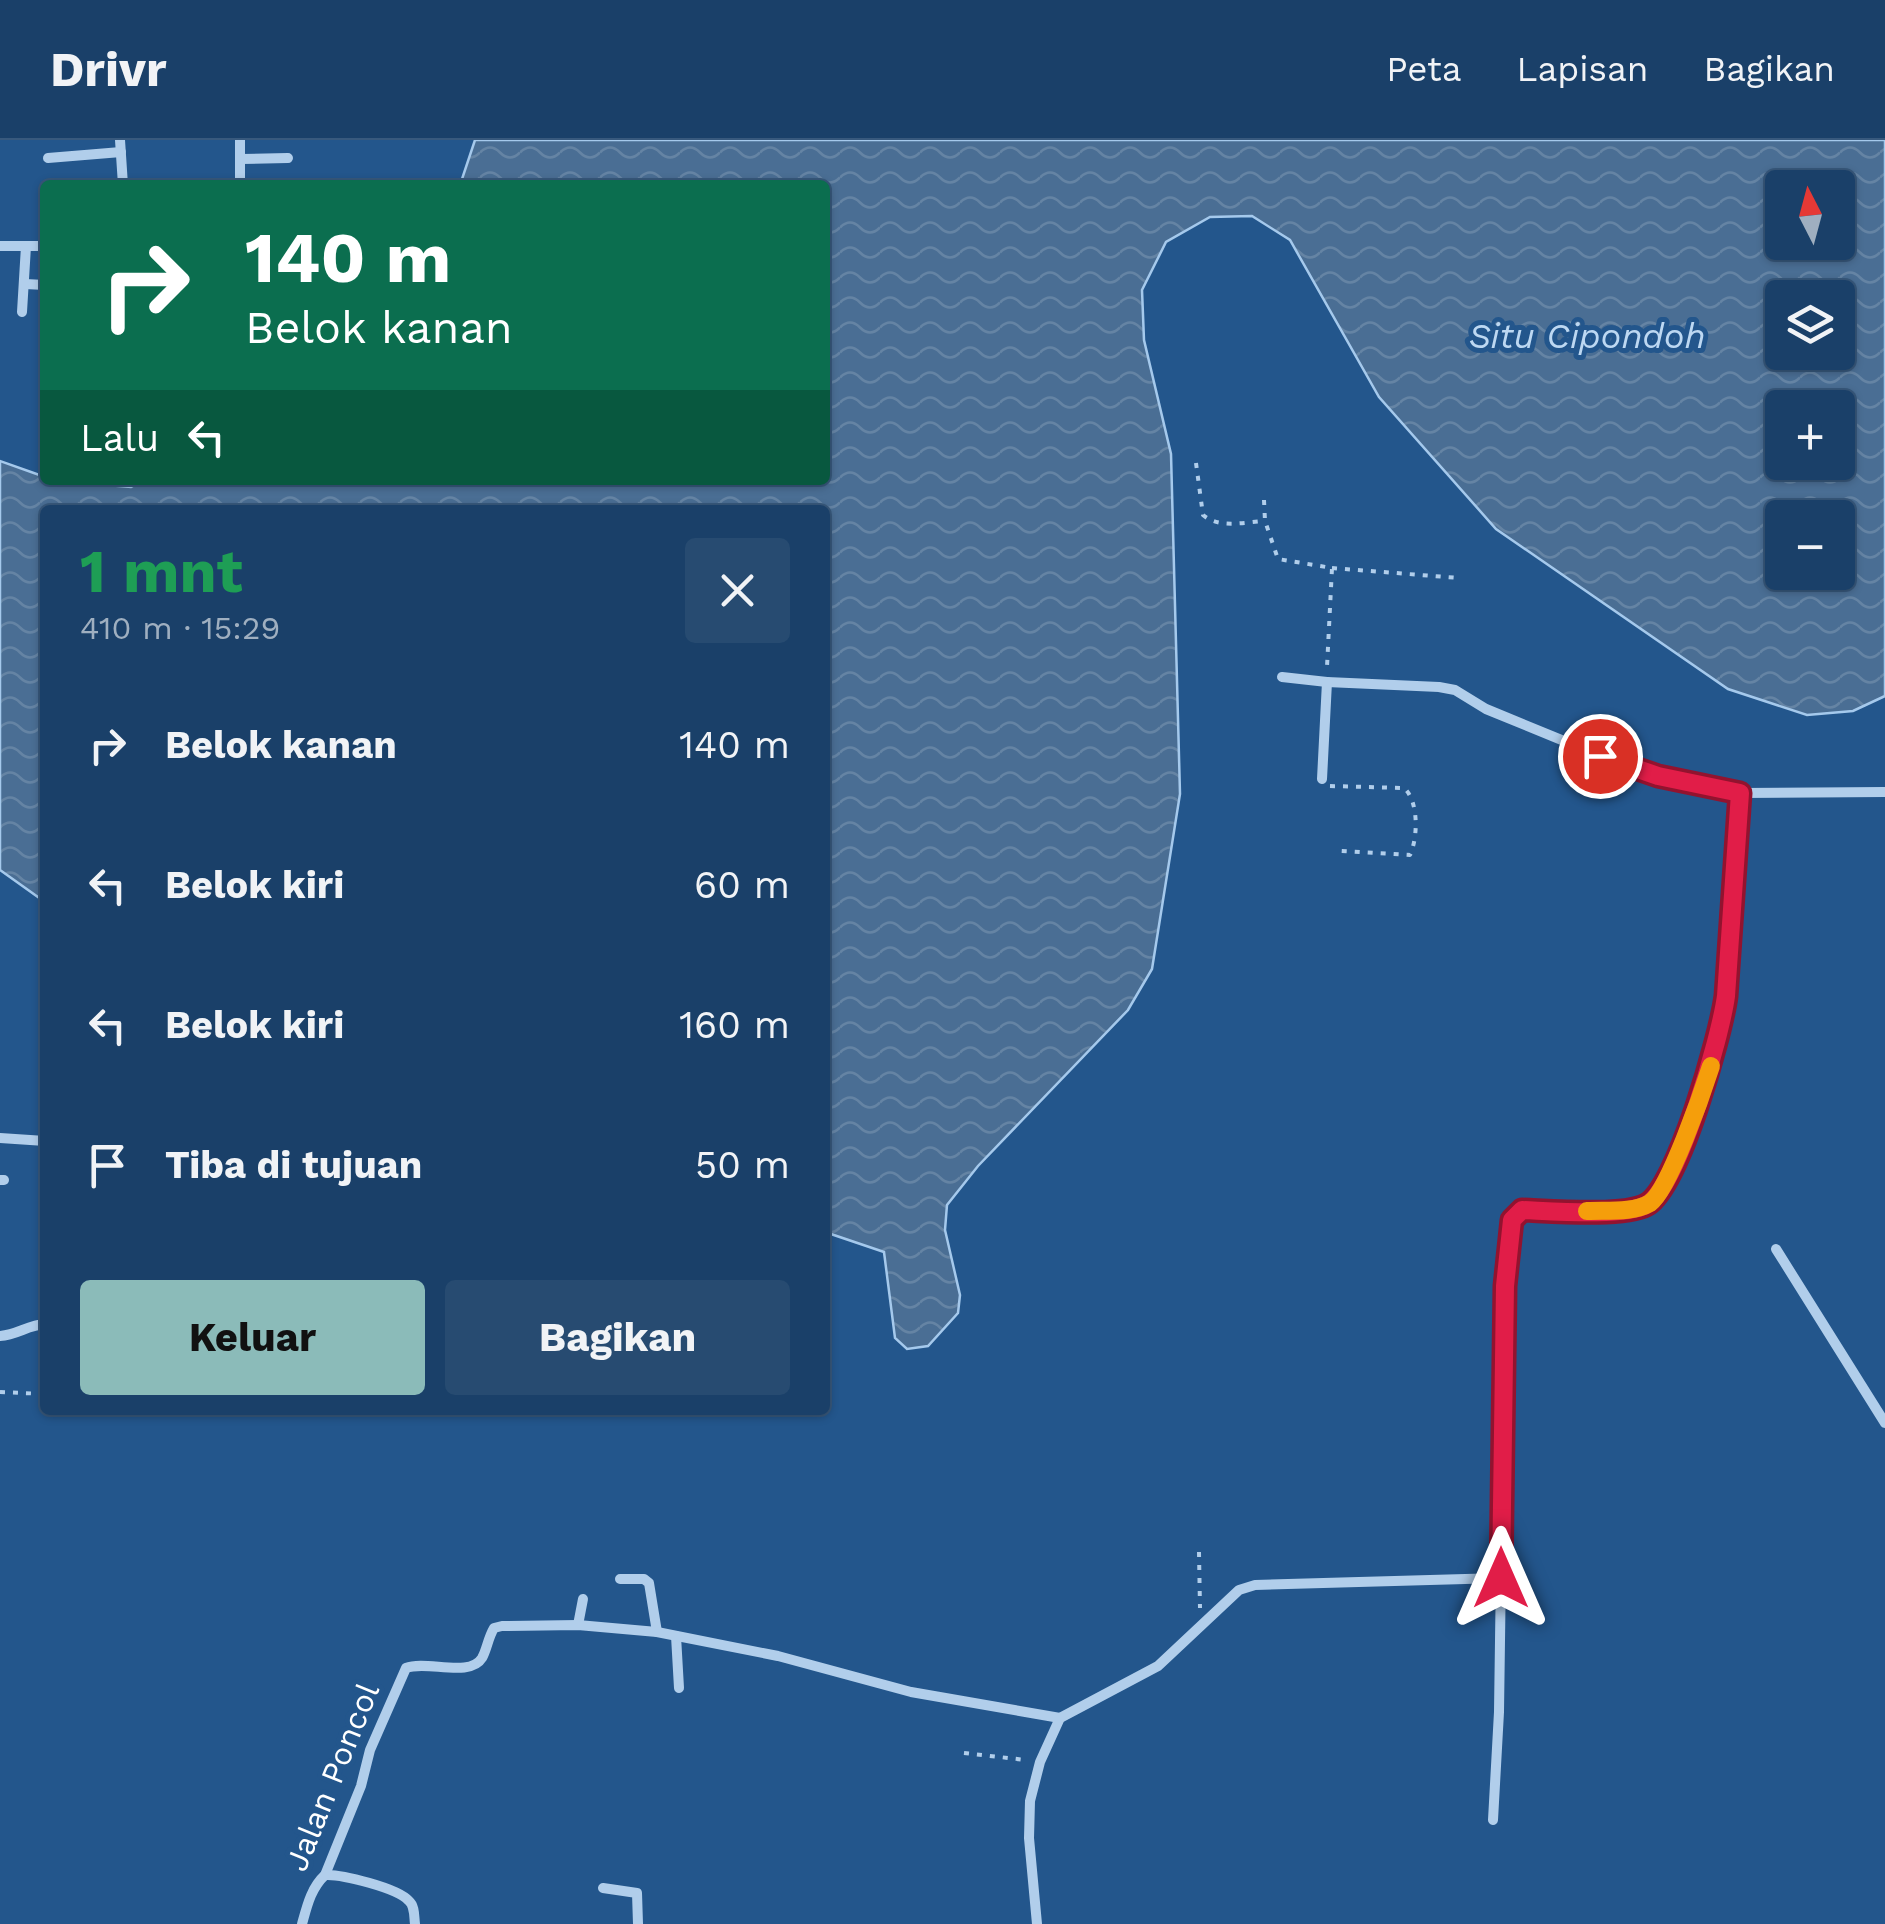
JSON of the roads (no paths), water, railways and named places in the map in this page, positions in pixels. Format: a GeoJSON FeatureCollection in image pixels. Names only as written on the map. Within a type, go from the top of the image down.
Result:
{"type":"FeatureCollection","features":[{"type":"Feature","properties":{"kind":"street"},"geometry":{"type":"LineString","coordinates":[[240,140],[240,180]]}},
{"type":"Feature","properties":{"kind":"street"},"geometry":{"type":"LineString","coordinates":[[48,158],[120,146],[123,180]]}},
{"type":"Feature","properties":{"kind":"street"},"geometry":{"type":"LineString","coordinates":[[241,159],[288,158]]}},
{"type":"Feature","properties":{"kind":"street"},"geometry":{"type":"LineString","coordinates":[[0,246],[40,246]]}},
{"type":"Feature","properties":{"kind":"street"},"geometry":{"type":"LineString","coordinates":[[22,312],[26,246]]}},
{"type":"Feature","properties":{"kind":"street"},"geometry":{"type":"LineString","coordinates":[[25,284],[40,285]]}},
{"type":"Feature","properties":{"kind":"street"},"geometry":{"type":"LineString","coordinates":[[1282,678],[1455,690],[1486,709],[1625,766],[1740,793],[1885,792]]}},
{"type":"Feature","properties":{"kind":"street"},"geometry":{"type":"LineString","coordinates":[[1322,779],[1326,682]]}},
{"type":"Feature","properties":{"kind":"street"},"geometry":{"type":"LineString","coordinates":[[1493,1820],[1505,1286],[1512,1220],[1522,1210],[1636,1208],[1656,1198],[1663,1186],[1700,1099],[1722,1026],[1736,892],[1740,793]]}},
{"type":"Feature","properties":{"kind":"street"},"geometry":{"type":"LineString","coordinates":[[0,1138],[40,1141]]}},
{"type":"Feature","properties":{"kind":"street"},"geometry":{"type":"LineString","coordinates":[[1776,1249],[1885,1423]]}},
{"type":"Feature","properties":{"kind":"street"},"geometry":{"type":"LineString","coordinates":[[0,1336],[15,1335],[40,1325]]}},
{"type":"Feature","properties":{"kind":"street"},"geometry":{"type":"LineString","coordinates":[[1037,1924],[1028,1817],[1040,1762],[1060,1718],[1158,1666],[1201,1628],[1228,1597],[1255,1585],[1501,1578]]}},
{"type":"Feature","properties":{"kind":"street"},"geometry":{"type":"LineString","coordinates":[[620,1579],[644,1579],[648,1583],[657,1632]]}},
{"type":"Feature","properties":{"kind":"street"},"geometry":{"type":"LineString","coordinates":[[583,1599],[578,1625],[657,1632],[778,1656],[911,1692],[1060,1718]]}},
{"type":"Feature","properties":{"kind":"street","name":"Jalan Poncol"},"geometry":{"type":"LineString","coordinates":[[302,1924],[406,1668],[415,1664],[472,1667],[481,1661],[494,1628],[502,1626],[578,1625]]}},
{"type":"Feature","properties":{"kind":"street"},"geometry":{"type":"LineString","coordinates":[[676,1636],[679,1688]]}},
{"type":"Feature","properties":{"kind":"street"},"geometry":{"type":"LineString","coordinates":[[325,1875],[346,1876],[404,1897],[412,1903],[415,1924]]}},
{"type":"Feature","properties":{"kind":"street"},"geometry":{"type":"LineString","coordinates":[[603,1888],[637,1893],[638,1924]]}},
{"type":"Feature","properties":{"kind":"water","name":"Situ Cipondoh"},"geometry":{"type":"Polygon","coordinates":[[[475,140],[1885,140],[1885,696],[1853,711],[1807,715],[1728,689],[1496,529],[1379,397],[1290,240],[1252,216],[1210,217],[1166,242],[1142,290],[1144,340],[1171,454],[1180,794],[1152,969],[1128,1010],[978,1166],[947,1205],[945,1230],[960,1295],[958,1313],[928,1346],[907,1349],[895,1338],[884,1252],[830,1234],[830,505],[40,505],[40,898],[0,870],[0,461],[40,475],[40,485],[830,485],[830,180],[462,180],[475,140]]]}}]}
